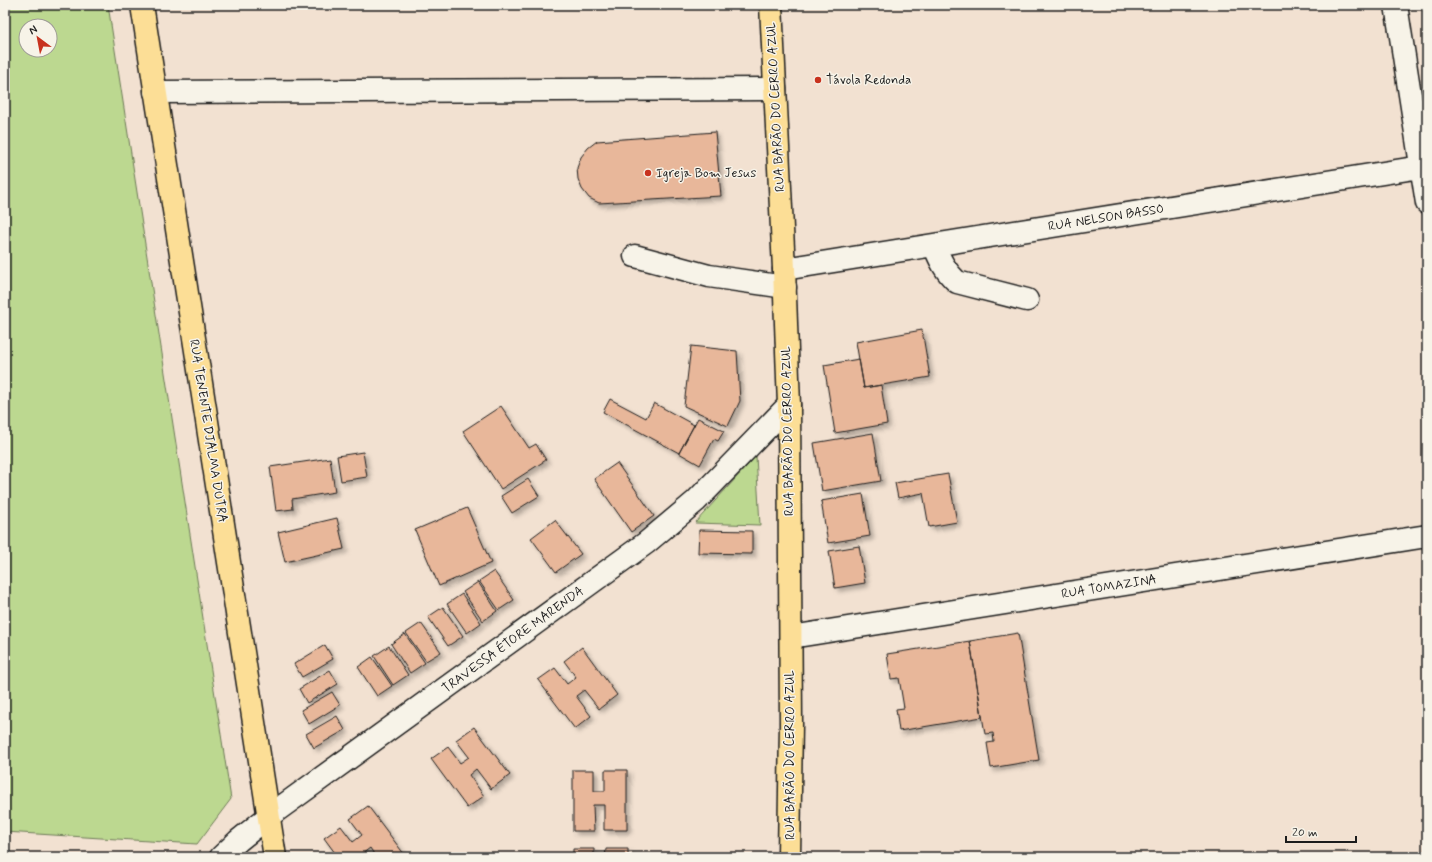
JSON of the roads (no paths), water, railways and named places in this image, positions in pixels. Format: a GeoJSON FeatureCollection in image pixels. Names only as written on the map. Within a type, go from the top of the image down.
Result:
{"type":"FeatureCollection","features":[{"type":"Feature","properties":{"kind":"main road","name":"RUA TENENTE DJALMA DUTRA"},"geometry":{"type":"LineString","coordinates":[[142,5],[275,857]]}},
{"type":"Feature","properties":{"kind":"main road","name":"RUA BARÃO DO CERRO AZUL"},"geometry":{"type":"LineString","coordinates":[[770,5],[785,278],[789,405],[791,637],[790,857]]}},
{"type":"Feature","properties":{"kind":"street"},"geometry":{"type":"LineString","coordinates":[[1396,5],[1424,167],[1427,203]]}},
{"type":"Feature","properties":{"kind":"street"},"geometry":{"type":"LineString","coordinates":[[155,92],[775,90]]}},
{"type":"Feature","properties":{"kind":"street","name":"RUA NELSON BASSO"},"geometry":{"type":"LineString","coordinates":[[635,256],[709,276],[785,278],[934,245],[1424,167]]}},
{"type":"Feature","properties":{"kind":"street"},"geometry":{"type":"LineString","coordinates":[[934,245],[942,266],[957,282],[1027,300]]}},
{"type":"Feature","properties":{"kind":"street","name":"TRAVESSA ÉTORE MARENDA"},"geometry":{"type":"LineString","coordinates":[[221,857],[269,816],[646,543],[696,501],[789,405]]}},
{"type":"Feature","properties":{"kind":"street","name":"RUA TOMAZINA"},"geometry":{"type":"LineString","coordinates":[[791,637],[1427,536]]}},
{"type":"Feature","properties":{"kind":"place","name":"Távola Redonda"},"geometry":{"type":"Point","coordinates":[818,80]}},
{"type":"Feature","properties":{"kind":"place","name":"Igreja Bom Jesus"},"geometry":{"type":"Point","coordinates":[648,173]}}]}
